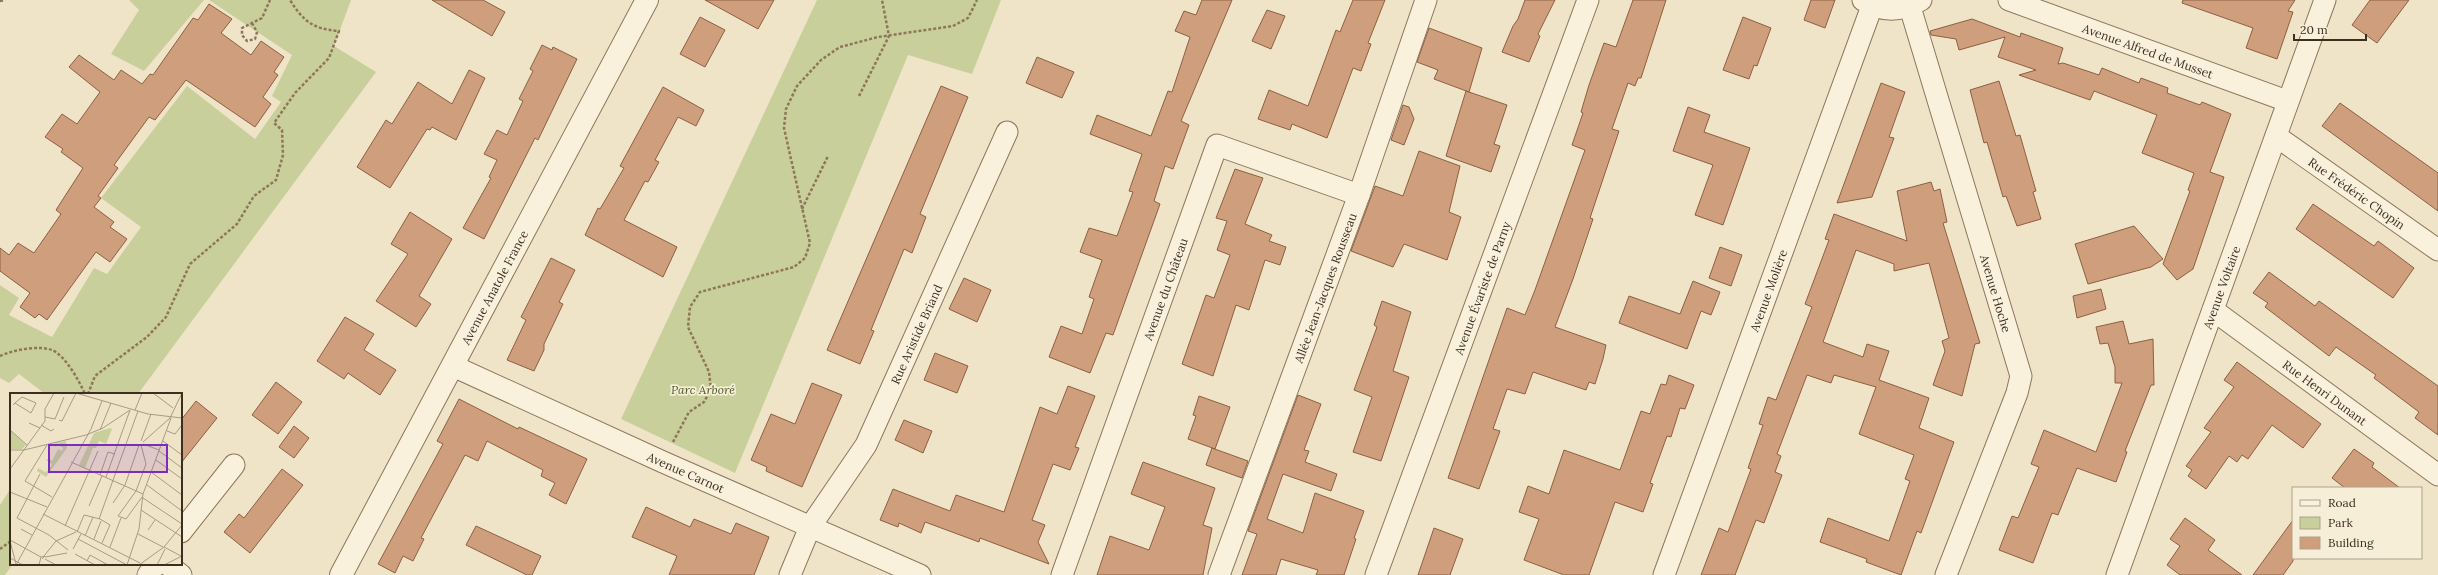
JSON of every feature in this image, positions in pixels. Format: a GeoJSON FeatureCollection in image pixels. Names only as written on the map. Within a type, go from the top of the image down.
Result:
{"type":"FeatureCollection","features":[{"type":"Feature","properties":{"kind":"street","name":"Avenue Anatole France"},"geometry":{"type":"LineString","coordinates":[[341,575],[647,0]]}},
{"type":"Feature","properties":{"kind":"street","name":"Allée Jean-Jacques Rousseau"},"geometry":{"type":"LineString","coordinates":[[1219,575],[1359,195],[1426,0]]}},
{"type":"Feature","properties":{"kind":"street","name":"Avenue Évariste de Parny"},"geometry":{"type":"LineString","coordinates":[[1376,575],[1588,0]]}},
{"type":"Feature","properties":{"kind":"street","name":"Avenue Alfred de Musset"},"geometry":{"type":"LineString","coordinates":[[2009,0],[2287,101]]}},
{"type":"Feature","properties":{"kind":"street","name":"Avenue Voltaire"},"geometry":{"type":"LineString","coordinates":[[2117,575],[2276,136],[2287,101],[2325,0]]}},
{"type":"Feature","properties":{"kind":"street"},"geometry":{"type":"LineString","coordinates":[[1867,3],[1884,10],[1916,3]]}},
{"type":"Feature","properties":{"kind":"street","name":"Avenue Molière"},"geometry":{"type":"LineString","coordinates":[[1664,575],[1867,3]]}},
{"type":"Feature","properties":{"kind":"street","name":"Avenue Hoche"},"geometry":{"type":"LineString","coordinates":[[1916,3],[2021,376],[2017,393],[1946,575]]}},
{"type":"Feature","properties":{"kind":"street","name":"Rue Aristide Briand"},"geometry":{"type":"LineString","coordinates":[[790,575],[810,527],[866,445],[1007,132]]}},
{"type":"Feature","properties":{"kind":"street","name":"Rue Frédéric Chopin"},"geometry":{"type":"LineString","coordinates":[[2276,136],[2438,250]]}},
{"type":"Feature","properties":{"kind":"street","name":"Avenue du Château"},"geometry":{"type":"LineString","coordinates":[[1062,575],[1217,145],[1359,195]]}},
{"type":"Feature","properties":{"kind":"street","name":"Rue Henri Dunant"},"geometry":{"type":"LineString","coordinates":[[2213,310],[2438,475]]}},
{"type":"Feature","properties":{"kind":"street","name":"Avenue Carnot"},"geometry":{"type":"LineString","coordinates":[[453,366],[662,462],[920,575]]}},
{"type":"Feature","properties":{"kind":"street"},"geometry":{"type":"LineString","coordinates":[[182,531],[234,465]]}},
{"type":"Feature","properties":{"kind":"street"},"geometry":{"type":"LineString","coordinates":[[148,575],[155,565]]}},
{"type":"Feature","properties":{"kind":"street"},"geometry":{"type":"LineString","coordinates":[[168,565],[181,575]]}},
{"type":"Feature","properties":{"kind":"path"},"geometry":{"type":"LineString","coordinates":[[0,1],[5,0]]}},
{"type":"Feature","properties":{"kind":"path"},"geometry":{"type":"LineString","coordinates":[[252,23],[257,32],[255,39],[247,41],[242,35],[242,28],[252,23],[262,18],[270,0]]}},
{"type":"Feature","properties":{"kind":"path"},"geometry":{"type":"LineString","coordinates":[[88,393],[95,376],[147,337],[166,317],[190,264],[237,224],[254,196],[276,180],[283,155],[282,130],[274,123],[295,93],[328,58],[339,31],[324,30],[307,23],[290,0]]}},
{"type":"Feature","properties":{"kind":"path"},"geometry":{"type":"LineString","coordinates":[[859,96],[889,36],[882,0]]}},
{"type":"Feature","properties":{"kind":"path"},"geometry":{"type":"LineString","coordinates":[[662,462],[690,412],[704,402],[711,389],[709,372],[688,327],[690,307],[700,292],[794,267],[805,258],[810,243],[784,128],[789,103],[797,86],[821,60],[840,47],[889,36],[953,26],[968,18],[977,0]]}},
{"type":"Feature","properties":{"kind":"path"},"geometry":{"type":"LineString","coordinates":[[802,210],[828,156]]}},
{"type":"Feature","properties":{"kind":"path"},"geometry":{"type":"LineString","coordinates":[[0,356],[9,352],[33,349],[52,350],[76,373],[85,393]]}},
{"type":"Feature","properties":{"kind":"path"},"geometry":{"type":"LineString","coordinates":[[0,549],[10,542]]}},
{"type":"Feature","properties":{"kind":"green space"},"geometry":{"type":"Polygon","coordinates":[[[129,0],[204,0],[144,71],[111,54],[139,10],[129,0]]]}},
{"type":"Feature","properties":{"kind":"green space"},"geometry":{"type":"Polygon","coordinates":[[[209,0],[351,0],[334,46],[376,72],[139,393],[44,393],[19,374],[9,383],[0,378],[0,285],[19,298],[9,315],[52,337],[94,268],[107,274],[141,227],[101,198],[187,86],[255,139],[281,102],[272,96],[292,55],[209,0]]]}},
{"type":"Feature","properties":{"kind":"green space","name":"Parc Arboré"},"geometry":{"type":"Polygon","coordinates":[[[817,0],[1001,0],[972,74],[908,55],[735,473],[621,419],[817,0]]]}},
{"type":"Feature","properties":{"kind":"green space"},"geometry":{"type":"Polygon","coordinates":[[[10,490],[10,565],[12,565],[5,575],[0,575],[0,505],[10,490]]]}},
{"type":"Feature","properties":{"kind":"building"},"geometry":{"type":"Polygon","coordinates":[[[432,0],[483,0],[505,12],[492,36],[432,0]]]}},
{"type":"Feature","properties":{"kind":"building"},"geometry":{"type":"Polygon","coordinates":[[[705,0],[774,0],[758,29],[705,0]]]}},
{"type":"Feature","properties":{"kind":"building"},"geometry":{"type":"Polygon","coordinates":[[[1202,0],[1232,0],[1181,121],[1189,125],[1173,169],[1165,166],[1154,201],[1160,204],[1113,335],[1106,333],[1090,373],[1049,357],[1061,326],[1082,334],[1094,299],[1089,297],[1102,260],[1080,252],[1089,228],[1117,236],[1133,192],[1129,191],[1142,154],[1090,134],[1097,115],[1151,136],[1168,91],[1172,92],[1190,37],[1175,31],[1184,11],[1196,15],[1202,0]]]}},
{"type":"Feature","properties":{"kind":"building"},"geometry":{"type":"Polygon","coordinates":[[[1353,0],[1385,0],[1368,43],[1371,44],[1361,71],[1353,68],[1327,138],[1292,124],[1290,130],[1258,119],[1269,90],[1308,106],[1336,30],[1340,32],[1353,0]]]}},
{"type":"Feature","properties":{"kind":"building"},"geometry":{"type":"Polygon","coordinates":[[[1525,0],[1555,0],[1538,34],[1540,36],[1529,62],[1502,52],[1513,26],[1518,19],[1525,0]]]}},
{"type":"Feature","properties":{"kind":"building"},"geometry":{"type":"Polygon","coordinates":[[[1633,0],[1666,0],[1641,78],[1638,78],[1635,86],[1628,83],[1612,129],[1619,131],[1590,218],[1593,219],[1555,327],[1606,345],[1603,359],[1595,384],[1589,382],[1586,390],[1533,372],[1525,394],[1507,389],[1493,429],[1500,431],[1479,489],[1448,478],[1507,308],[1525,315],[1535,290],[1585,150],[1572,145],[1583,113],[1581,112],[1589,85],[1604,43],[1616,47],[1633,0]]]}},
{"type":"Feature","properties":{"kind":"building"},"geometry":{"type":"Polygon","coordinates":[[[1811,0],[1835,0],[1825,28],[1804,20],[1811,0]]]}},
{"type":"Feature","properties":{"kind":"building"},"geometry":{"type":"Polygon","coordinates":[[[2183,0],[2295,0],[2288,11],[2293,12],[2277,59],[2246,48],[2253,28],[2182,3],[2183,0]]]}},
{"type":"Feature","properties":{"kind":"building"},"geometry":{"type":"Polygon","coordinates":[[[2370,0],[2409,0],[2377,43],[2352,25],[2370,0]]]}},
{"type":"Feature","properties":{"kind":"building"},"geometry":{"type":"Polygon","coordinates":[[[209,4],[232,19],[221,33],[251,55],[261,41],[284,57],[274,72],[278,75],[263,97],[271,104],[255,127],[186,80],[155,120],[149,117],[114,165],[118,168],[98,196],[101,198],[94,207],[114,222],[110,227],[127,239],[110,262],[96,252],[47,320],[39,314],[35,318],[20,307],[30,293],[0,271],[0,248],[9,255],[18,243],[34,253],[61,214],[56,210],[83,168],[61,152],[63,149],[45,137],[62,114],[77,124],[100,92],[69,67],[79,55],[114,80],[121,70],[142,84],[150,74],[153,75],[193,18],[198,20],[209,4]]]}},
{"type":"Feature","properties":{"kind":"building"},"geometry":{"type":"Polygon","coordinates":[[[1267,10],[1285,16],[1271,49],[1252,41],[1267,10]]]}},
{"type":"Feature","properties":{"kind":"building"},"geometry":{"type":"Polygon","coordinates":[[[700,17],[725,30],[705,67],[680,54],[700,17]]]}},
{"type":"Feature","properties":{"kind":"building"},"geometry":{"type":"Polygon","coordinates":[[[1743,17],[1771,28],[1757,66],[1754,65],[1749,79],[1723,70],[1743,17]]]}},
{"type":"Feature","properties":{"kind":"building"},"geometry":{"type":"Polygon","coordinates":[[[1972,19],[2020,37],[2021,33],[2063,48],[2058,64],[2063,63],[2099,75],[2102,68],[2139,83],[2141,78],[2168,88],[2167,93],[2200,105],[2202,102],[2231,114],[2210,172],[2224,177],[2193,269],[2177,280],[2163,264],[2190,191],[2188,190],[2194,173],[2142,153],[2157,115],[2094,91],[2090,100],[2019,75],[2036,70],[1998,57],[2005,37],[1959,50],[1956,39],[1931,35],[1930,31],[1972,19]]]}},
{"type":"Feature","properties":{"kind":"building"},"geometry":{"type":"Polygon","coordinates":[[[1429,28],[1482,48],[1469,92],[1434,79],[1438,70],[1417,62],[1429,28]]]}},
{"type":"Feature","properties":{"kind":"building"},"geometry":{"type":"Polygon","coordinates":[[[542,45],[552,50],[553,47],[577,59],[538,140],[535,138],[484,239],[463,228],[491,178],[489,177],[497,160],[484,154],[497,130],[507,135],[523,101],[519,99],[533,71],[530,69],[542,45]]]}},
{"type":"Feature","properties":{"kind":"building"},"geometry":{"type":"Polygon","coordinates":[[[1037,57],[1074,72],[1062,98],[1026,83],[1037,57]]]}},
{"type":"Feature","properties":{"kind":"building"},"geometry":{"type":"Polygon","coordinates":[[[469,70],[485,78],[456,140],[432,127],[430,130],[427,129],[390,188],[357,167],[386,120],[392,124],[418,82],[452,104],[469,70]]]}},
{"type":"Feature","properties":{"kind":"building"},"geometry":{"type":"Polygon","coordinates":[[[1999,81],[2016,136],[2020,135],[2036,191],[2033,192],[2041,219],[2017,226],[2006,196],[2003,197],[1987,142],[1984,143],[1970,90],[1999,81]]]}},
{"type":"Feature","properties":{"kind":"building"},"geometry":{"type":"Polygon","coordinates":[[[1881,83],[1905,92],[1889,137],[1894,138],[1872,197],[1837,203],[1881,83]]]}},
{"type":"Feature","properties":{"kind":"building"},"geometry":{"type":"Polygon","coordinates":[[[941,86],[968,97],[920,214],[926,217],[912,253],[904,249],[871,330],[874,331],[860,364],[827,350],[941,86]]]}},
{"type":"Feature","properties":{"kind":"building"},"geometry":{"type":"Polygon","coordinates":[[[663,87],[704,110],[696,126],[678,117],[655,160],[659,162],[648,182],[645,181],[624,220],[677,247],[663,277],[585,235],[598,208],[600,209],[624,168],[620,166],[663,87]]]}},
{"type":"Feature","properties":{"kind":"building"},"geometry":{"type":"Polygon","coordinates":[[[1466,91],[1507,105],[1494,144],[1500,146],[1491,172],[1446,156],[1466,91]]]}},
{"type":"Feature","properties":{"kind":"building"},"geometry":{"type":"Polygon","coordinates":[[[2340,103],[2438,173],[2438,211],[2322,126],[2340,103]]]}},
{"type":"Feature","properties":{"kind":"building"},"geometry":{"type":"Polygon","coordinates":[[[1403,105],[1409,107],[1414,119],[1404,145],[1391,140],[1403,105]]]}},
{"type":"Feature","properties":{"kind":"building"},"geometry":{"type":"Polygon","coordinates":[[[1688,107],[1710,115],[1704,132],[1750,148],[1723,225],[1695,215],[1713,165],[1673,151],[1688,107]]]}},
{"type":"Feature","properties":{"kind":"building"},"geometry":{"type":"Polygon","coordinates":[[[1419,151],[1460,166],[1449,212],[1461,217],[1447,260],[1404,244],[1393,267],[1351,251],[1375,186],[1403,196],[1419,151]]]}},
{"type":"Feature","properties":{"kind":"building"},"geometry":{"type":"Polygon","coordinates":[[[1235,169],[1263,178],[1245,224],[1272,235],[1269,241],[1286,247],[1280,265],[1265,260],[1249,310],[1236,305],[1213,376],[1182,364],[1206,295],[1214,298],[1230,255],[1217,250],[1227,221],[1216,218],[1235,169]]]}},
{"type":"Feature","properties":{"kind":"building"},"geometry":{"type":"Polygon","coordinates":[[[1931,182],[1934,191],[1940,189],[1947,222],[1943,223],[1980,343],[1975,344],[1962,396],[1933,385],[1945,351],[1942,341],[1949,338],[1929,263],[1894,271],[1894,264],[1856,250],[1823,342],[1863,357],[1867,344],[1889,351],[1879,380],[1929,398],[1919,428],[1954,442],[1921,533],[1917,531],[1901,575],[1866,562],[1867,559],[1820,542],[1828,518],[1889,541],[1910,481],[1905,479],[1914,455],[1859,434],[1876,387],[1834,375],[1831,383],[1807,375],[1777,454],[1781,456],[1775,472],[1782,475],[1764,523],[1756,520],[1735,575],[1701,575],[1719,528],[1728,532],[1751,469],[1748,468],[1763,425],[1759,424],[1768,397],[1776,400],[1812,307],[1805,304],[1829,240],[1825,239],[1834,214],[1907,241],[1897,191],[1931,182]]]}},
{"type":"Feature","properties":{"kind":"building"},"geometry":{"type":"Polygon","coordinates":[[[2313,204],[2374,246],[2378,241],[2414,268],[2393,298],[2296,229],[2313,204]]]}},
{"type":"Feature","properties":{"kind":"building"},"geometry":{"type":"Polygon","coordinates":[[[410,212],[452,239],[419,296],[431,304],[416,327],[376,301],[408,254],[391,244],[410,212]]]}},
{"type":"Feature","properties":{"kind":"building"},"geometry":{"type":"Polygon","coordinates":[[[2134,226],[2163,259],[2151,267],[2088,284],[2075,244],[2134,226]]]}},
{"type":"Feature","properties":{"kind":"building"},"geometry":{"type":"Polygon","coordinates":[[[1720,247],[1742,255],[1731,286],[1709,278],[1720,247]]]}},
{"type":"Feature","properties":{"kind":"building"},"geometry":{"type":"Polygon","coordinates":[[[551,258],[575,270],[559,302],[563,304],[544,344],[544,350],[534,371],[507,360],[526,320],[521,317],[551,258]]]}},
{"type":"Feature","properties":{"kind":"building"},"geometry":{"type":"Polygon","coordinates":[[[2269,272],[2315,306],[2319,301],[2438,386],[2438,435],[2415,418],[2419,412],[2374,378],[2376,375],[2336,347],[2329,356],[2265,307],[2268,303],[2253,293],[2269,272]]]}},
{"type":"Feature","properties":{"kind":"building"},"geometry":{"type":"Polygon","coordinates":[[[964,278],[991,290],[977,322],[949,309],[964,278]]]}},
{"type":"Feature","properties":{"kind":"building"},"geometry":{"type":"Polygon","coordinates":[[[1693,281],[1720,292],[1711,315],[1701,311],[1687,349],[1619,323],[1629,296],[1680,314],[1693,281]]]}},
{"type":"Feature","properties":{"kind":"building"},"geometry":{"type":"Polygon","coordinates":[[[2101,289],[2106,309],[2077,318],[2073,296],[2101,289]]]}},
{"type":"Feature","properties":{"kind":"building"},"geometry":{"type":"Polygon","coordinates":[[[1382,301],[1411,312],[1393,371],[1409,377],[1381,461],[1353,452],[1372,397],[1354,390],[1377,327],[1374,325],[1382,301]]]}},
{"type":"Feature","properties":{"kind":"building"},"geometry":{"type":"Polygon","coordinates":[[[345,317],[374,334],[364,350],[396,370],[380,395],[348,373],[344,379],[317,361],[345,317]]]}},
{"type":"Feature","properties":{"kind":"building"},"geometry":{"type":"Polygon","coordinates":[[[2123,321],[2129,344],[2153,339],[2154,385],[2151,385],[2125,451],[2127,452],[2116,482],[2077,468],[2058,515],[2052,513],[2033,563],[1999,550],[2012,516],[2018,518],[2039,467],[2031,464],[2044,430],[2096,452],[2122,383],[2115,383],[2115,367],[2108,343],[2100,344],[2096,327],[2123,321]]]}},
{"type":"Feature","properties":{"kind":"building"},"geometry":{"type":"Polygon","coordinates":[[[935,353],[968,366],[957,393],[924,380],[935,353]]]}},
{"type":"Feature","properties":{"kind":"building"},"geometry":{"type":"Polygon","coordinates":[[[2237,362],[2321,424],[2303,448],[2272,425],[2248,459],[2242,455],[2237,462],[2229,456],[2206,489],[2188,476],[2192,470],[2186,466],[2211,432],[2204,428],[2234,387],[2224,380],[2237,362]]]}},
{"type":"Feature","properties":{"kind":"building"},"geometry":{"type":"Polygon","coordinates":[[[1669,375],[1694,385],[1685,409],[1680,408],[1671,437],[1667,436],[1650,483],[1653,484],[1643,512],[1615,502],[1589,575],[1564,575],[1524,560],[1539,519],[1519,512],[1528,486],[1549,494],[1564,450],[1620,470],[1641,411],[1650,414],[1661,384],[1666,385],[1669,375]]]}},
{"type":"Feature","properties":{"kind":"building"},"geometry":{"type":"Polygon","coordinates":[[[276,382],[302,402],[278,434],[252,415],[276,382]]]}},
{"type":"Feature","properties":{"kind":"building"},"geometry":{"type":"Polygon","coordinates":[[[812,383],[842,395],[802,487],[766,471],[767,467],[751,460],[771,414],[795,424],[812,383]]]}},
{"type":"Feature","properties":{"kind":"building"},"geometry":{"type":"Polygon","coordinates":[[[1068,386],[1095,396],[1075,447],[1079,448],[1070,470],[1053,464],[1032,520],[1045,525],[1038,542],[1049,564],[980,538],[979,542],[925,522],[921,533],[899,523],[898,527],[880,520],[893,489],[950,511],[956,495],[1004,512],[1040,407],[1057,414],[1068,386]]]}},
{"type":"Feature","properties":{"kind":"building"},"geometry":{"type":"Polygon","coordinates":[[[1298,395],[1321,404],[1304,450],[1309,451],[1305,462],[1337,474],[1331,491],[1283,474],[1267,519],[1303,533],[1315,493],[1364,511],[1354,538],[1356,539],[1344,575],[1316,575],[1318,570],[1281,559],[1276,575],[1242,575],[1257,534],[1248,531],[1298,395]]]}},
{"type":"Feature","properties":{"kind":"building"},"geometry":{"type":"Polygon","coordinates":[[[1199,396],[1230,407],[1215,449],[1188,439],[1196,416],[1193,415],[1199,396]]]}},
{"type":"Feature","properties":{"kind":"building"},"geometry":{"type":"Polygon","coordinates":[[[459,399],[518,429],[519,427],[587,459],[566,504],[549,495],[555,483],[541,476],[543,470],[487,441],[478,461],[465,455],[421,538],[424,539],[413,561],[403,556],[395,573],[378,564],[443,444],[437,441],[459,399]]]}},
{"type":"Feature","properties":{"kind":"building"},"geometry":{"type":"Polygon","coordinates":[[[196,401],[217,418],[182,462],[182,419],[196,401]]]}},
{"type":"Feature","properties":{"kind":"building"},"geometry":{"type":"Polygon","coordinates":[[[904,420],[932,431],[923,453],[895,440],[904,420]]]}},
{"type":"Feature","properties":{"kind":"building"},"geometry":{"type":"Polygon","coordinates":[[[294,426],[309,438],[294,458],[279,447],[294,426]]]}},
{"type":"Feature","properties":{"kind":"building"},"geometry":{"type":"Polygon","coordinates":[[[1212,448],[1248,461],[1242,478],[1206,465],[1212,448]]]}},
{"type":"Feature","properties":{"kind":"building"},"geometry":{"type":"Polygon","coordinates":[[[2354,449],[2374,463],[2372,467],[2399,487],[2344,487],[2332,478],[2354,449]]]}},
{"type":"Feature","properties":{"kind":"building"},"geometry":{"type":"Polygon","coordinates":[[[1143,462],[1215,488],[1203,525],[1212,528],[1203,575],[1097,575],[1110,536],[1149,550],[1165,507],[1131,494],[1143,462]]]}},
{"type":"Feature","properties":{"kind":"building"},"geometry":{"type":"Polygon","coordinates":[[[282,469],[303,485],[250,553],[224,532],[239,514],[244,518],[282,469]]]}},
{"type":"Feature","properties":{"kind":"building"},"geometry":{"type":"Polygon","coordinates":[[[646,507],[690,527],[694,519],[731,534],[736,523],[769,537],[754,575],[669,575],[677,556],[632,537],[646,507]]]}},
{"type":"Feature","properties":{"kind":"building"},"geometry":{"type":"Polygon","coordinates":[[[2185,518],[2215,540],[2208,550],[2242,575],[2180,575],[2167,565],[2180,546],[2170,539],[2185,518]]]}},
{"type":"Feature","properties":{"kind":"building"},"geometry":{"type":"Polygon","coordinates":[[[2292,521],[2293,561],[2283,575],[2253,575],[2292,521]]]}},
{"type":"Feature","properties":{"kind":"building"},"geometry":{"type":"Polygon","coordinates":[[[476,526],[541,556],[532,575],[527,575],[466,545],[476,526]]]}},
{"type":"Feature","properties":{"kind":"building"},"geometry":{"type":"Polygon","coordinates":[[[1434,528],[1463,539],[1450,575],[1418,575],[1434,528]]]}}]}
